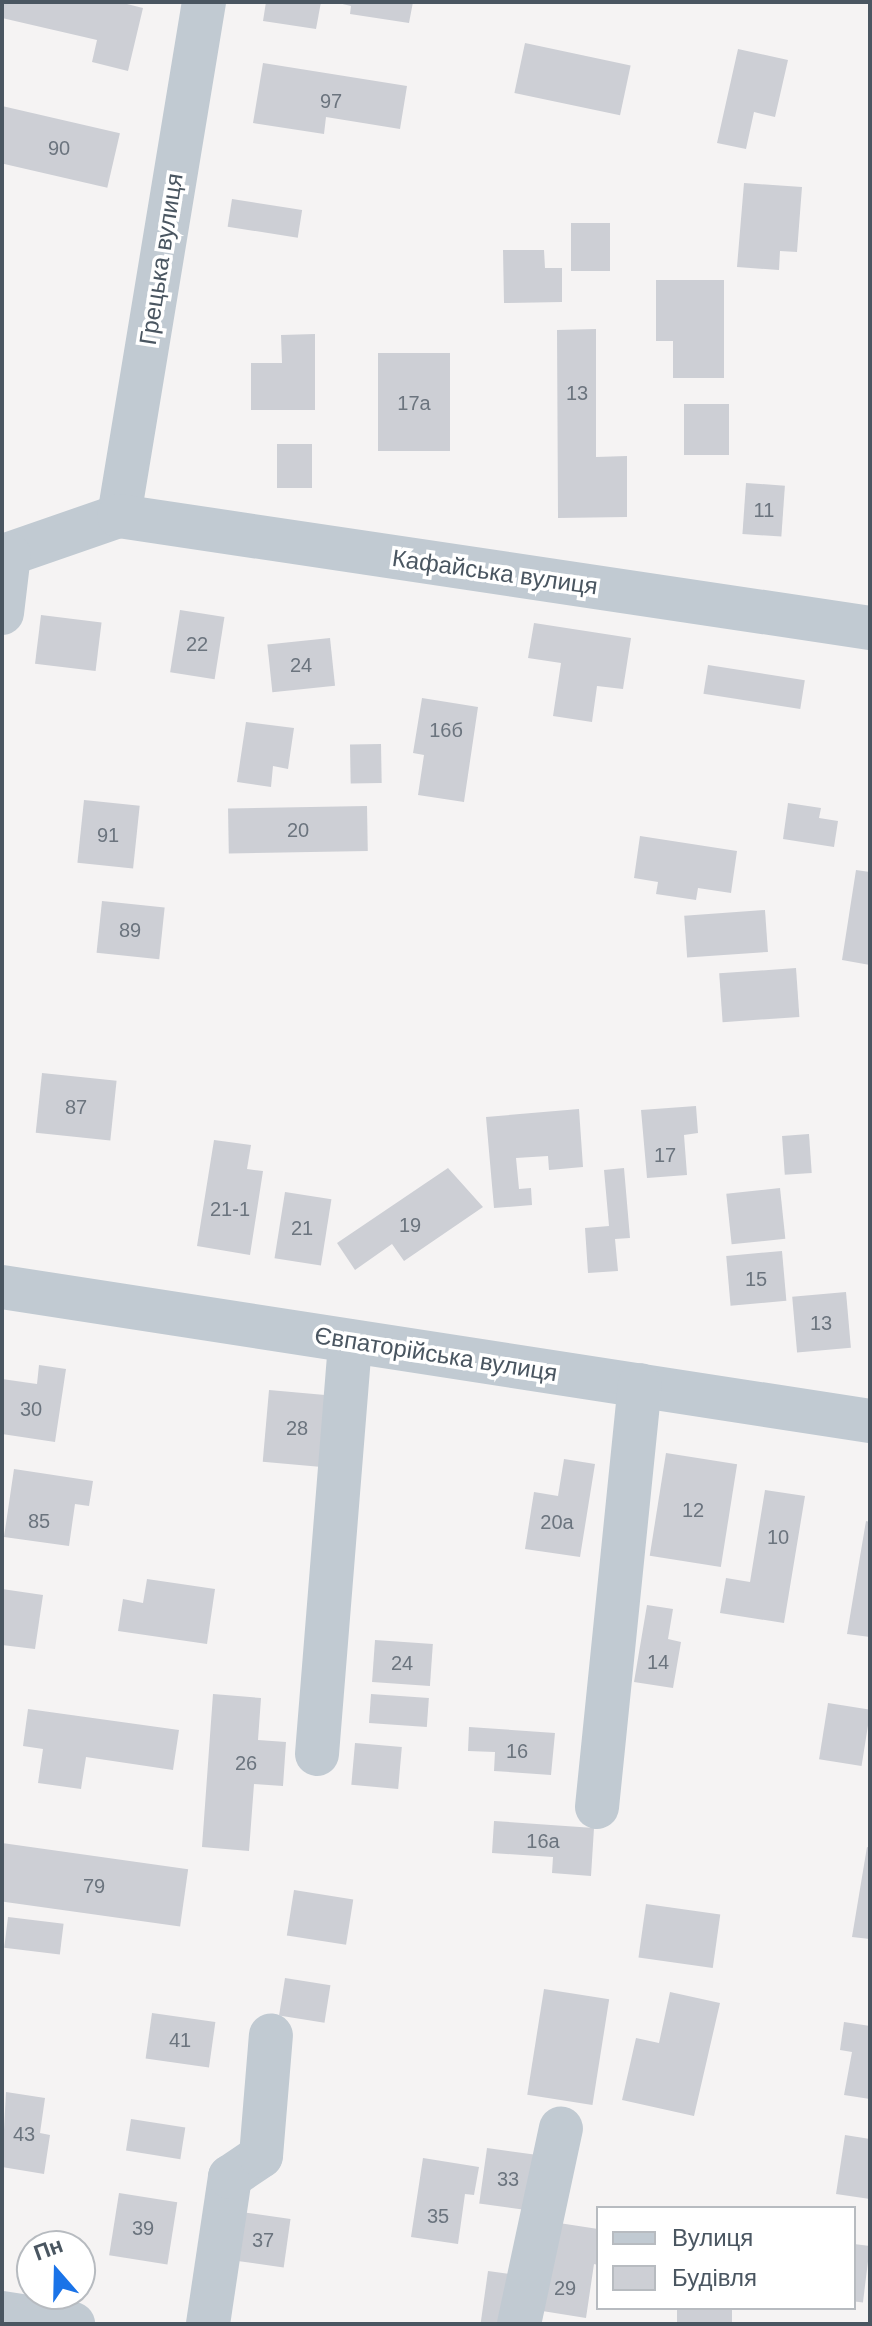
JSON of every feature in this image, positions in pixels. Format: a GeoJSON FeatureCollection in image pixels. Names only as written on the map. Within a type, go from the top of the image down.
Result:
{"type":"FeatureCollection","features":[{"type":"Feature","properties":{"kind":"street","name":"Грецька вулиця"},"geometry":{"type":"LineString","coordinates":[[119,516],[204,2]]}},
{"type":"Feature","properties":{"kind":"street"},"geometry":{"type":"LineString","coordinates":[[2,613],[6,553],[119,516]]}},
{"type":"Feature","properties":{"kind":"street","name":"Кафайська вулиця"},"geometry":{"type":"LineString","coordinates":[[119,516],[870,628]]}},
{"type":"Feature","properties":{"kind":"street","name":"Євпаторійська вулиця"},"geometry":{"type":"LineString","coordinates":[[2,1287],[870,1421]]}},
{"type":"Feature","properties":{"kind":"street"},"geometry":{"type":"LineString","coordinates":[[317,1754],[350,1341]]}},
{"type":"Feature","properties":{"kind":"street"},"geometry":{"type":"LineString","coordinates":[[597,1807],[640,1385]]}},
{"type":"Feature","properties":{"kind":"street"},"geometry":{"type":"LineString","coordinates":[[208,2324],[230,2177],[261,2156],[271,2035]]}},
{"type":"Feature","properties":{"kind":"street"},"geometry":{"type":"LineString","coordinates":[[519,2324],[561,2128]]}},
{"type":"Feature","properties":{"kind":"street"},"geometry":{"type":"LineString","coordinates":[[2,2313],[73,2324]]}},
{"type":"Feature","properties":{"kind":"building"},"geometry":{"type":"Polygon","coordinates":[[[2,2],[119,2],[143,8],[128,71],[92,62],[97,40],[2,18],[2,2]]]}},
{"type":"Feature","properties":{"kind":"building"},"geometry":{"type":"Polygon","coordinates":[[[266,2],[321,2],[316,29],[263,21],[266,2]]]}},
{"type":"Feature","properties":{"kind":"building"},"geometry":{"type":"Polygon","coordinates":[[[334,2],[413,2],[409,23],[350,14],[351,6],[334,2]]]}},
{"type":"Feature","properties":{"kind":"building"},"geometry":{"type":"Polygon","coordinates":[[[525,43],[631,65],[620,115],[514,93],[525,43]]]}},
{"type":"Feature","properties":{"kind":"building"},"geometry":{"type":"Polygon","coordinates":[[[738,49],[788,60],[775,117],[754,112],[746,149],[717,143],[738,49]]]}},
{"type":"Feature","properties":{"kind":"building"},"geometry":{"type":"Polygon","coordinates":[[[263,63],[407,86],[400,129],[326,117],[324,134],[253,123],[263,63]]]}},
{"type":"Feature","properties":{"kind":"building"},"geometry":{"type":"Polygon","coordinates":[[[2,106],[120,133],[107,188],[2,163],[2,106]]]}},
{"type":"Feature","properties":{"kind":"building"},"geometry":{"type":"Polygon","coordinates":[[[744,183],[802,187],[797,252],[780,251],[779,270],[737,267],[744,183]]]}},
{"type":"Feature","properties":{"kind":"building"},"geometry":{"type":"Polygon","coordinates":[[[232,199],[302,210],[298,238],[228,227],[232,199]]]}},
{"type":"Feature","properties":{"kind":"building"},"geometry":{"type":"Polygon","coordinates":[[[571,223],[610,223],[610,271],[571,271],[571,223]]]}},
{"type":"Feature","properties":{"kind":"building"},"geometry":{"type":"Polygon","coordinates":[[[503,250],[544,250],[545,268],[562,268],[562,302],[504,303],[503,250]]]}},
{"type":"Feature","properties":{"kind":"building"},"geometry":{"type":"Polygon","coordinates":[[[656,280],[724,280],[724,378],[673,378],[673,341],[656,341],[656,280]]]}},
{"type":"Feature","properties":{"kind":"building"},"geometry":{"type":"Polygon","coordinates":[[[596,329],[596,457],[627,456],[627,517],[558,518],[557,330],[596,329]]]}},
{"type":"Feature","properties":{"kind":"building"},"geometry":{"type":"Polygon","coordinates":[[[315,334],[315,410],[251,410],[251,363],[282,363],[281,335],[315,334]]]}},
{"type":"Feature","properties":{"kind":"building"},"geometry":{"type":"Polygon","coordinates":[[[378,353],[450,353],[450,451],[378,451],[378,353]]]}},
{"type":"Feature","properties":{"kind":"building"},"geometry":{"type":"Polygon","coordinates":[[[684,404],[729,404],[729,455],[684,455],[684,404]]]}},
{"type":"Feature","properties":{"kind":"building"},"geometry":{"type":"Polygon","coordinates":[[[277,444],[312,444],[312,488],[277,488],[277,444]]]}},
{"type":"Feature","properties":{"kind":"building"},"geometry":{"type":"Polygon","coordinates":[[[746,483],[785,486],[781,537],[742,534],[746,483]]]}},
{"type":"Feature","properties":{"kind":"building"},"geometry":{"type":"Polygon","coordinates":[[[180,610],[224,617],[215,679],[170,672],[180,610]]]}},
{"type":"Feature","properties":{"kind":"building"},"geometry":{"type":"Polygon","coordinates":[[[41,615],[102,622],[96,671],[35,664],[41,615]]]}},
{"type":"Feature","properties":{"kind":"building"},"geometry":{"type":"Polygon","coordinates":[[[534,623],[631,638],[623,689],[597,686],[592,722],[553,716],[561,663],[528,658],[534,623]]]}},
{"type":"Feature","properties":{"kind":"building"},"geometry":{"type":"Polygon","coordinates":[[[330,638],[335,686],[272,692],[267,645],[330,638]]]}},
{"type":"Feature","properties":{"kind":"building"},"geometry":{"type":"Polygon","coordinates":[[[708,665],[805,680],[800,709],[703,694],[708,665]]]}},
{"type":"Feature","properties":{"kind":"building"},"geometry":{"type":"Polygon","coordinates":[[[422,698],[478,707],[464,802],[418,795],[424,755],[413,753],[422,698]]]}},
{"type":"Feature","properties":{"kind":"building"},"geometry":{"type":"Polygon","coordinates":[[[246,722],[294,728],[288,769],[273,766],[271,787],[237,782],[246,722]]]}},
{"type":"Feature","properties":{"kind":"building"},"geometry":{"type":"Polygon","coordinates":[[[381,744],[382,783],[351,784],[350,745],[381,744]]]}},
{"type":"Feature","properties":{"kind":"building"},"geometry":{"type":"Polygon","coordinates":[[[84,800],[140,806],[133,869],[77,863],[84,800]]]}},
{"type":"Feature","properties":{"kind":"building"},"geometry":{"type":"Polygon","coordinates":[[[788,803],[821,808],[819,818],[838,821],[834,847],[783,839],[788,803]]]}},
{"type":"Feature","properties":{"kind":"building"},"geometry":{"type":"Polygon","coordinates":[[[367,806],[368,851],[229,853],[228,808],[367,806]]]}},
{"type":"Feature","properties":{"kind":"building"},"geometry":{"type":"Polygon","coordinates":[[[640,836],[737,851],[731,893],[698,888],[696,900],[656,894],[658,882],[634,878],[640,836]]]}},
{"type":"Feature","properties":{"kind":"building"},"geometry":{"type":"Polygon","coordinates":[[[856,870],[870,872],[870,965],[842,960],[856,870]]]}},
{"type":"Feature","properties":{"kind":"building"},"geometry":{"type":"Polygon","coordinates":[[[102,901],[165,908],[159,959],[97,953],[102,901]]]}},
{"type":"Feature","properties":{"kind":"building"},"geometry":{"type":"Polygon","coordinates":[[[765,910],[768,952],[687,958],[684,916],[765,910]]]}},
{"type":"Feature","properties":{"kind":"building"},"geometry":{"type":"Polygon","coordinates":[[[796,968],[799,1017],[723,1022],[719,973],[796,968]]]}},
{"type":"Feature","properties":{"kind":"building"},"geometry":{"type":"Polygon","coordinates":[[[42,1073],[117,1081],[110,1141],[36,1133],[42,1073]]]}},
{"type":"Feature","properties":{"kind":"building"},"geometry":{"type":"Polygon","coordinates":[[[696,1106],[698,1133],[684,1135],[687,1175],[647,1178],[641,1110],[696,1106]]]}},
{"type":"Feature","properties":{"kind":"building"},"geometry":{"type":"Polygon","coordinates":[[[579,1109],[583,1167],[549,1170],[548,1156],[516,1158],[519,1189],[531,1188],[532,1205],[494,1208],[486,1117],[579,1109]]]}},
{"type":"Feature","properties":{"kind":"building"},"geometry":{"type":"Polygon","coordinates":[[[809,1134],[812,1173],[785,1175],[782,1136],[809,1134]]]}},
{"type":"Feature","properties":{"kind":"building"},"geometry":{"type":"Polygon","coordinates":[[[214,1140],[251,1145],[247,1169],[263,1171],[250,1255],[197,1246],[214,1140]]]}},
{"type":"Feature","properties":{"kind":"building"},"geometry":{"type":"Polygon","coordinates":[[[448,1168],[483,1207],[404,1261],[392,1244],[355,1270],[337,1243],[448,1168]]]}},
{"type":"Feature","properties":{"kind":"building"},"geometry":{"type":"Polygon","coordinates":[[[624,1168],[630,1238],[615,1239],[618,1271],[588,1273],[585,1228],[609,1226],[604,1170],[624,1168]]]}},
{"type":"Feature","properties":{"kind":"building"},"geometry":{"type":"Polygon","coordinates":[[[780,1188],[785,1239],[732,1244],[726,1194],[780,1188]]]}},
{"type":"Feature","properties":{"kind":"building"},"geometry":{"type":"Polygon","coordinates":[[[285,1192],[331,1199],[321,1266],[275,1258],[285,1192]]]}},
{"type":"Feature","properties":{"kind":"building"},"geometry":{"type":"Polygon","coordinates":[[[782,1251],[786,1301],[731,1306],[726,1256],[782,1251]]]}},
{"type":"Feature","properties":{"kind":"building"},"geometry":{"type":"Polygon","coordinates":[[[846,1292],[851,1348],[797,1352],[792,1297],[846,1292]]]}},
{"type":"Feature","properties":{"kind":"building"},"geometry":{"type":"Polygon","coordinates":[[[39,1365],[66,1369],[55,1442],[2,1434],[2,1379],[37,1384],[39,1365]]]}},
{"type":"Feature","properties":{"kind":"building"},"geometry":{"type":"Polygon","coordinates":[[[269,1390],[331,1395],[324,1467],[263,1462],[269,1390]]]}},
{"type":"Feature","properties":{"kind":"building"},"geometry":{"type":"Polygon","coordinates":[[[666,1453],[737,1464],[721,1567],[650,1556],[666,1453]]]}},
{"type":"Feature","properties":{"kind":"building"},"geometry":{"type":"Polygon","coordinates":[[[564,1459],[595,1464],[580,1557],[525,1549],[534,1492],[558,1496],[564,1459]]]}},
{"type":"Feature","properties":{"kind":"building"},"geometry":{"type":"Polygon","coordinates":[[[14,1469],[93,1481],[89,1506],[75,1504],[69,1546],[4,1537],[14,1469]]]}},
{"type":"Feature","properties":{"kind":"building"},"geometry":{"type":"Polygon","coordinates":[[[765,1490],[805,1496],[784,1623],[720,1613],[726,1578],[750,1582],[765,1490]]]}},
{"type":"Feature","properties":{"kind":"building"},"geometry":{"type":"Polygon","coordinates":[[[866,1521],[870,1522],[870,1637],[847,1634],[866,1521]]]}},
{"type":"Feature","properties":{"kind":"building"},"geometry":{"type":"Polygon","coordinates":[[[147,1579],[215,1589],[207,1644],[118,1631],[123,1599],[143,1603],[147,1579]]]}},
{"type":"Feature","properties":{"kind":"building"},"geometry":{"type":"Polygon","coordinates":[[[2,1589],[43,1595],[35,1649],[2,1645],[2,1589]]]}},
{"type":"Feature","properties":{"kind":"building"},"geometry":{"type":"Polygon","coordinates":[[[647,1605],[673,1609],[668,1639],[681,1642],[673,1688],[634,1682],[647,1605]]]}},
{"type":"Feature","properties":{"kind":"building"},"geometry":{"type":"Polygon","coordinates":[[[375,1640],[433,1644],[430,1686],[372,1682],[375,1640]]]}},
{"type":"Feature","properties":{"kind":"building"},"geometry":{"type":"Polygon","coordinates":[[[213,1694],[261,1698],[258,1740],[286,1742],[283,1786],[254,1784],[249,1851],[202,1847],[213,1694]]]}},
{"type":"Feature","properties":{"kind":"building"},"geometry":{"type":"Polygon","coordinates":[[[371,1694],[429,1698],[427,1727],[369,1723],[371,1694]]]}},
{"type":"Feature","properties":{"kind":"building"},"geometry":{"type":"Polygon","coordinates":[[[828,1703],[870,1710],[862,1766],[819,1759],[828,1703]]]}},
{"type":"Feature","properties":{"kind":"building"},"geometry":{"type":"Polygon","coordinates":[[[28,1709],[179,1730],[173,1770],[86,1757],[81,1789],[38,1783],[43,1749],[23,1746],[28,1709]]]}},
{"type":"Feature","properties":{"kind":"building"},"geometry":{"type":"Polygon","coordinates":[[[469,1727],[555,1733],[551,1775],[494,1771],[495,1752],[468,1751],[469,1727]]]}},
{"type":"Feature","properties":{"kind":"building"},"geometry":{"type":"Polygon","coordinates":[[[355,1743],[402,1747],[398,1789],[351,1785],[355,1743]]]}},
{"type":"Feature","properties":{"kind":"building"},"geometry":{"type":"Polygon","coordinates":[[[494,1821],[594,1828],[591,1876],[552,1873],[553,1857],[492,1853],[494,1821]]]}},
{"type":"Feature","properties":{"kind":"building"},"geometry":{"type":"Polygon","coordinates":[[[2,1843],[188,1869],[180,1927],[2,1902],[2,1843]]]}},
{"type":"Feature","properties":{"kind":"building"},"geometry":{"type":"Polygon","coordinates":[[[867,1847],[870,1848],[870,1939],[852,1937],[867,1847]]]}},
{"type":"Feature","properties":{"kind":"building"},"geometry":{"type":"Polygon","coordinates":[[[294,1890],[353,1899],[346,1945],[287,1935],[294,1890]]]}},
{"type":"Feature","properties":{"kind":"building"},"geometry":{"type":"Polygon","coordinates":[[[646,1904],[720,1914],[713,1968],[638,1957],[646,1904]]]}},
{"type":"Feature","properties":{"kind":"building"},"geometry":{"type":"Polygon","coordinates":[[[8,1917],[64,1924],[60,1955],[4,1948],[8,1917]]]}},
{"type":"Feature","properties":{"kind":"building"},"geometry":{"type":"Polygon","coordinates":[[[285,1978],[330,1985],[324,2023],[279,2016],[285,1978]]]}},
{"type":"Feature","properties":{"kind":"building"},"geometry":{"type":"Polygon","coordinates":[[[544,1989],[609,1999],[592,2105],[527,2095],[544,1989]]]}},
{"type":"Feature","properties":{"kind":"building"},"geometry":{"type":"Polygon","coordinates":[[[670,1992],[720,2003],[694,2116],[622,2100],[636,2038],[659,2043],[670,1992]]]}},
{"type":"Feature","properties":{"kind":"building"},"geometry":{"type":"Polygon","coordinates":[[[152,2013],[215,2022],[209,2067],[146,2059],[152,2013]]]}},
{"type":"Feature","properties":{"kind":"building"},"geometry":{"type":"Polygon","coordinates":[[[844,2022],[870,2026],[870,2099],[844,2095],[852,2052],[840,2050],[844,2022]]]}},
{"type":"Feature","properties":{"kind":"building"},"geometry":{"type":"Polygon","coordinates":[[[6,2092],[45,2098],[40,2133],[50,2135],[44,2174],[2,2167],[6,2092]]]}},
{"type":"Feature","properties":{"kind":"building"},"geometry":{"type":"Polygon","coordinates":[[[131,2119],[185,2128],[180,2159],[126,2151],[131,2119]]]}},
{"type":"Feature","properties":{"kind":"building"},"geometry":{"type":"Polygon","coordinates":[[[845,2135],[870,2139],[870,2199],[836,2194],[845,2135]]]}},
{"type":"Feature","properties":{"kind":"building"},"geometry":{"type":"Polygon","coordinates":[[[487,2148],[538,2155],[530,2211],[479,2203],[487,2148]]]}},
{"type":"Feature","properties":{"kind":"building"},"geometry":{"type":"Polygon","coordinates":[[[423,2158],[479,2167],[474,2195],[465,2194],[458,2244],[411,2237],[423,2158]]]}},
{"type":"Feature","properties":{"kind":"building"},"geometry":{"type":"Polygon","coordinates":[[[119,2193],[177,2202],[167,2264],[109,2255],[119,2193]]]}},
{"type":"Feature","properties":{"kind":"building"},"geometry":{"type":"Polygon","coordinates":[[[241,2212],[291,2219],[284,2267],[234,2261],[241,2212]]]}},
{"type":"Feature","properties":{"kind":"building"},"geometry":{"type":"Polygon","coordinates":[[[559,2223],[596,2229],[596,2264],[586,2318],[536,2310],[559,2223]]]}},
{"type":"Feature","properties":{"kind":"building"},"geometry":{"type":"Polygon","coordinates":[[[856,2244],[870,2246],[863,2303],[856,2302],[856,2244]]]}},
{"type":"Feature","properties":{"kind":"building"},"geometry":{"type":"Polygon","coordinates":[[[488,2271],[510,2274],[503,2324],[481,2324],[488,2271]]]}},
{"type":"Feature","properties":{"kind":"building"},"geometry":{"type":"Polygon","coordinates":[[[677,2310],[732,2310],[732,2324],[677,2324],[677,2310]]]}}]}
